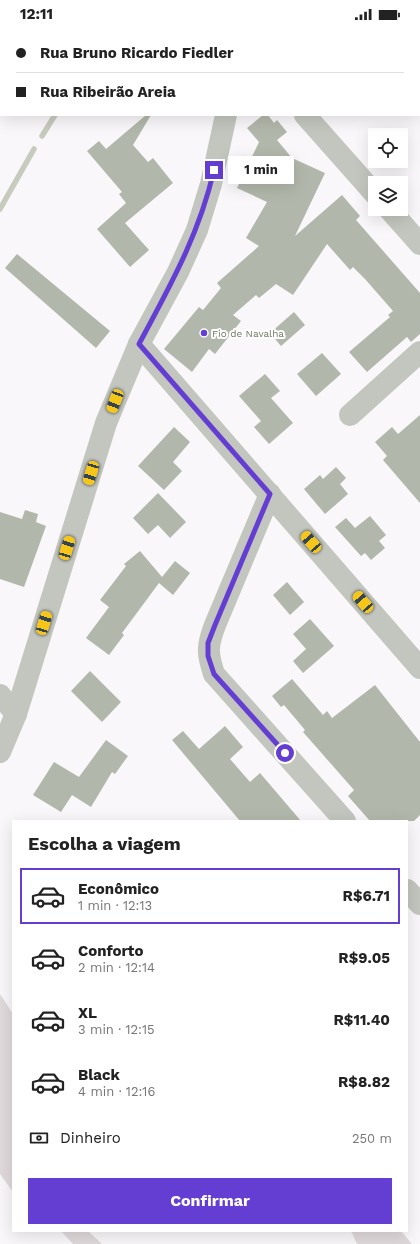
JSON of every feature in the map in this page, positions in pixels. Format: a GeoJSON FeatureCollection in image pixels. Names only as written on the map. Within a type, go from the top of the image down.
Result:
{"type":"FeatureCollection","features":[{"type":"Feature","properties":{"kind":"street"},"geometry":{"type":"LineString","coordinates":[[0,752],[16,714],[106,423],[139,344],[178,272],[197,230],[209,191],[226,116]]}},
{"type":"Feature","properties":{"kind":"street"},"geometry":{"type":"LineString","coordinates":[[306,116],[368,186]]}},
{"type":"Feature","properties":{"kind":"street"},"geometry":{"type":"LineString","coordinates":[[395,216],[420,244]]}},
{"type":"Feature","properties":{"kind":"street"},"geometry":{"type":"LineString","coordinates":[[139,344],[420,668]]}},
{"type":"Feature","properties":{"kind":"street"},"geometry":{"type":"LineString","coordinates":[[350,415],[420,352]]}},
{"type":"Feature","properties":{"kind":"street"},"geometry":{"type":"LineString","coordinates":[[270,494],[208,643],[208,656],[214,674],[344,820]]}},
{"type":"Feature","properties":{"kind":"street"},"geometry":{"type":"LineString","coordinates":[[0,695],[16,714]]}},
{"type":"Feature","properties":{"kind":"street"},"geometry":{"type":"LineString","coordinates":[[408,891],[420,904]]}},
{"type":"Feature","properties":{"kind":"shaded area"},"geometry":{"type":"Polygon","coordinates":[[[0,994],[12,1012],[12,1191],[0,1174],[0,994]]]}},
{"type":"Feature","properties":{"kind":"shaded area"},"geometry":{"type":"Polygon","coordinates":[[[62,1232],[89,1232],[102,1244],[73,1244],[62,1232]]]}},
{"type":"Feature","properties":{"kind":"shaded area"},"geometry":{"type":"Polygon","coordinates":[[[351,1232],[402,1232],[412,1244],[357,1244],[351,1232]]]}},
{"type":"Feature","properties":{"kind":"building"},"geometry":{"type":"Polygon","coordinates":[[[145,116],[150,116],[133,145],[148,162],[153,158],[173,183],[125,223],[149,250],[130,267],[97,229],[126,203],[119,194],[122,192],[87,151],[99,141],[106,149],[145,116]]]}},
{"type":"Feature","properties":{"kind":"building"},"geometry":{"type":"Polygon","coordinates":[[[262,116],[269,116],[274,123],[277,120],[287,132],[277,140],[292,158],[325,173],[295,236],[342,195],[360,216],[356,220],[420,293],[420,334],[411,342],[407,337],[367,372],[349,352],[390,317],[388,315],[393,311],[365,279],[353,267],[350,270],[327,244],[293,295],[276,284],[259,298],[256,295],[233,315],[241,321],[215,354],[209,349],[192,372],[164,349],[199,307],[203,310],[221,288],[217,283],[259,246],[246,238],[267,202],[237,188],[259,142],[247,128],[262,116]]]}},
{"type":"Feature","properties":{"kind":"building"},"geometry":{"type":"Polygon","coordinates":[[[17,254],[110,331],[96,348],[5,268],[17,254]]]}},
{"type":"Feature","properties":{"kind":"building"},"geometry":{"type":"Polygon","coordinates":[[[294,312],[305,325],[281,346],[270,333],[294,312]]]}},
{"type":"Feature","properties":{"kind":"building"},"geometry":{"type":"Polygon","coordinates":[[[322,353],[341,374],[316,396],[297,374],[322,353]]]}},
{"type":"Feature","properties":{"kind":"building"},"geometry":{"type":"Polygon","coordinates":[[[265,374],[280,391],[271,398],[293,423],[269,444],[254,427],[261,421],[239,396],[265,374]]]}},
{"type":"Feature","properties":{"kind":"building"},"geometry":{"type":"Polygon","coordinates":[[[420,415],[420,503],[383,460],[387,456],[375,442],[392,427],[398,434],[420,415]]]}},
{"type":"Feature","properties":{"kind":"building"},"geometry":{"type":"Polygon","coordinates":[[[174,427],[190,442],[173,462],[182,471],[164,490],[138,466],[174,427]]]}},
{"type":"Feature","properties":{"kind":"building"},"geometry":{"type":"Polygon","coordinates":[[[336,467],[346,478],[340,484],[348,494],[325,514],[304,489],[320,475],[323,479],[336,467]]]}},
{"type":"Feature","properties":{"kind":"building"},"geometry":{"type":"Polygon","coordinates":[[[158,493],[186,522],[170,538],[158,525],[148,534],[133,518],[158,493]]]}},
{"type":"Feature","properties":{"kind":"building"},"geometry":{"type":"Polygon","coordinates":[[[25,510],[38,514],[36,522],[46,526],[24,587],[0,579],[0,512],[22,519],[25,510]]]}},
{"type":"Feature","properties":{"kind":"building"},"geometry":{"type":"Polygon","coordinates":[[[370,516],[386,535],[379,541],[385,548],[371,560],[365,553],[361,556],[335,527],[346,518],[355,528],[370,516]]]}},
{"type":"Feature","properties":{"kind":"building"},"geometry":{"type":"Polygon","coordinates":[[[140,551],[162,577],[175,561],[190,573],[173,595],[159,583],[122,633],[124,635],[109,655],[86,638],[109,607],[100,600],[126,566],[124,564],[140,551]]]}},
{"type":"Feature","properties":{"kind":"building"},"geometry":{"type":"Polygon","coordinates":[[[287,582],[304,602],[290,615],[273,595],[287,582]]]}},
{"type":"Feature","properties":{"kind":"building"},"geometry":{"type":"Polygon","coordinates":[[[310,619],[334,646],[303,673],[293,661],[306,649],[293,634],[310,619]]]}},
{"type":"Feature","properties":{"kind":"building"},"geometry":{"type":"Polygon","coordinates":[[[90,671],[121,702],[102,722],[71,691],[90,671]]]}},
{"type":"Feature","properties":{"kind":"building"},"geometry":{"type":"Polygon","coordinates":[[[292,679],[323,715],[327,711],[332,718],[375,685],[420,742],[420,815],[414,821],[369,820],[348,796],[354,790],[303,732],[305,730],[284,705],[281,707],[272,696],[292,679]]]}},
{"type":"Feature","properties":{"kind":"building"},"geometry":{"type":"Polygon","coordinates":[[[225,726],[243,747],[230,759],[250,782],[260,773],[300,820],[239,820],[172,740],[183,731],[199,749],[225,726]]]}},
{"type":"Feature","properties":{"kind":"building"},"geometry":{"type":"Polygon","coordinates":[[[106,740],[128,756],[115,774],[112,772],[91,807],[72,795],[61,812],[33,795],[54,762],[79,777],[106,740]]]}},
{"type":"Feature","properties":{"kind":"waterway"},"geometry":{"type":"LineString","coordinates":[[42,136],[54,116]]}},
{"type":"Feature","properties":{"kind":"waterway"},"geometry":{"type":"LineString","coordinates":[[0,209],[34,149]]}},
{"type":"Feature","properties":{"kind":"place","name":"Fio de Navalha"},"geometry":{"type":"Point","coordinates":[204,333]}},
{"type":"Feature","properties":{"kind":"route"},"geometry":{"type":"LineString","coordinates":[[214,170],[205,206],[187,254],[139,344],[270,494],[208,643],[208,656],[214,674],[285,753]]}}]}
